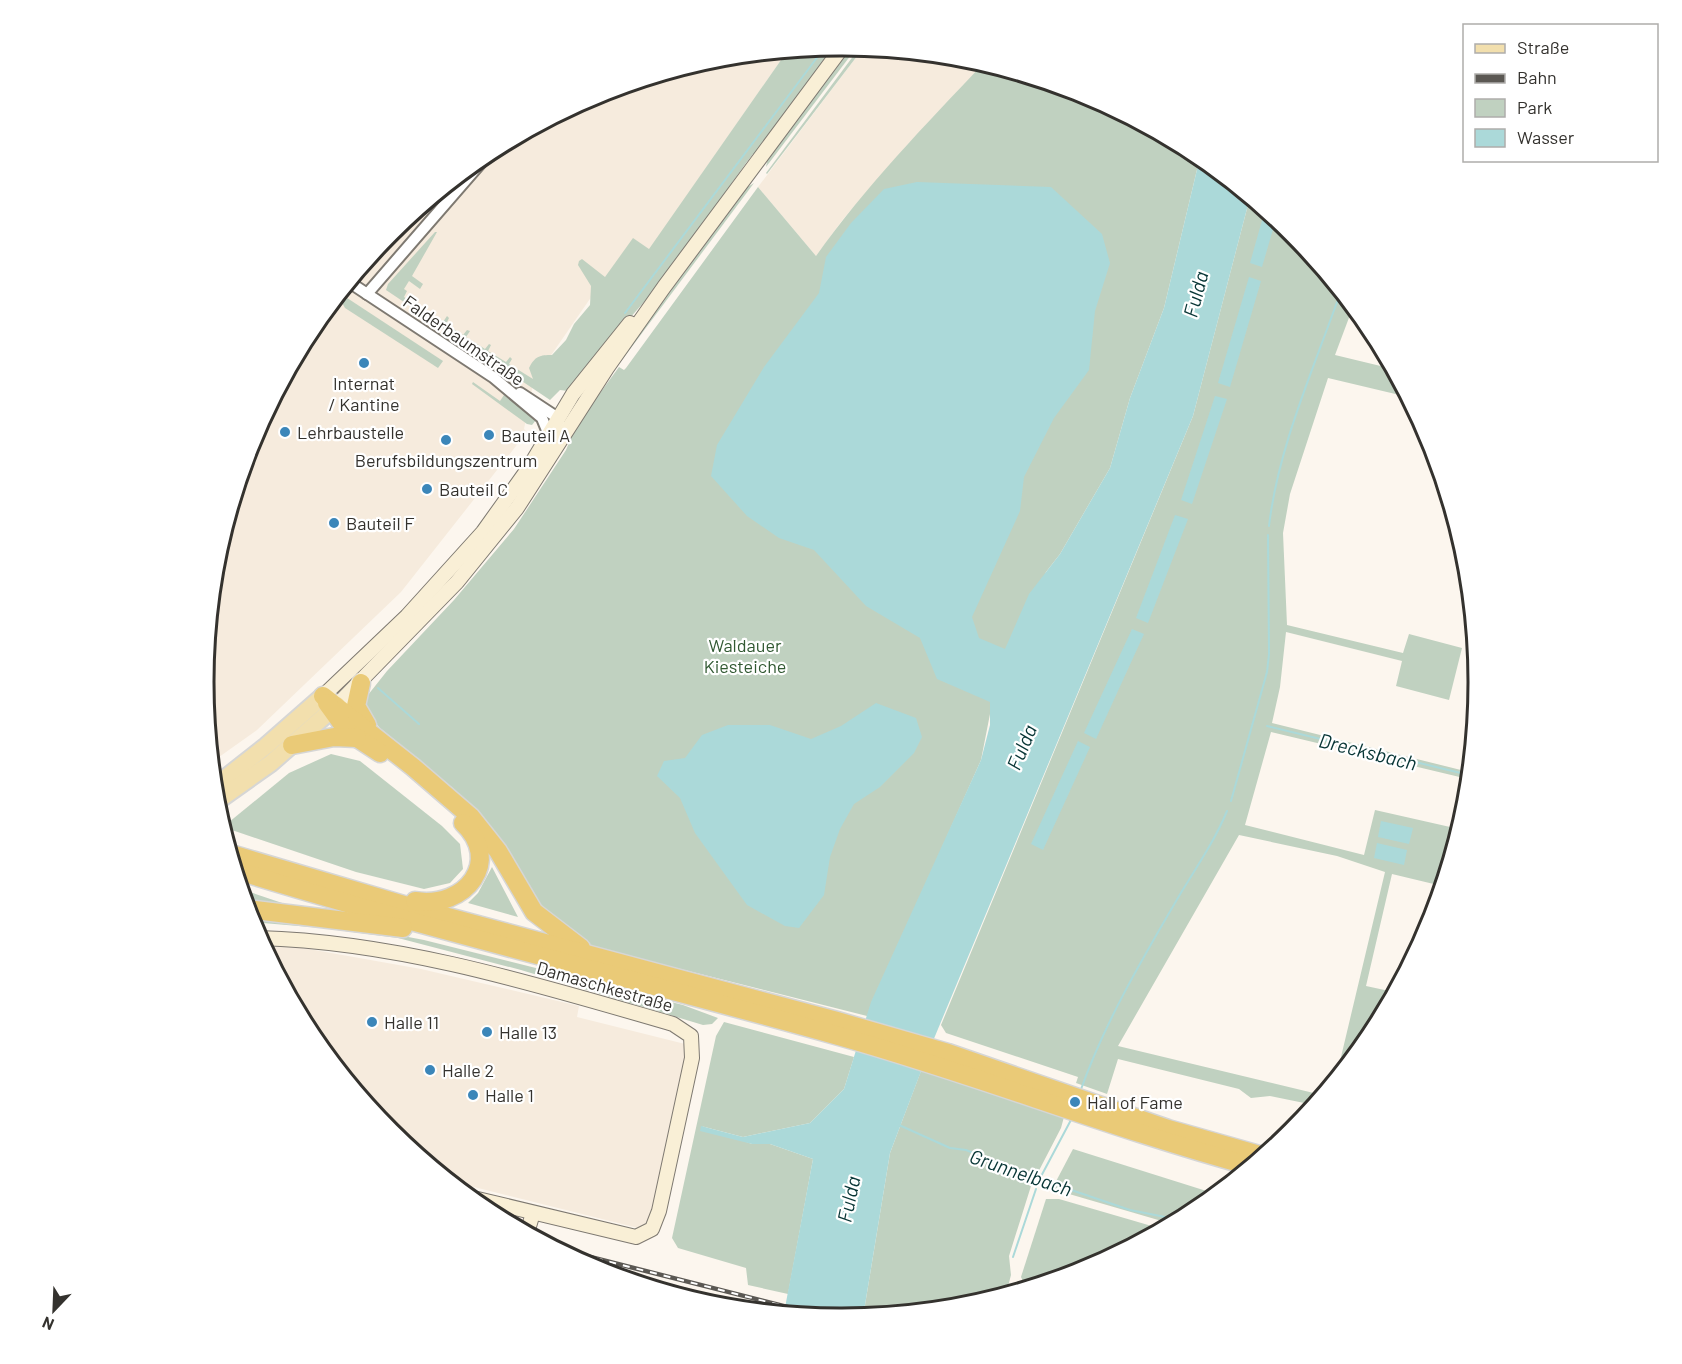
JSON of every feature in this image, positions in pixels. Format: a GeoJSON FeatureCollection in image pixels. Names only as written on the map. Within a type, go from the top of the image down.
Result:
{"type":"FeatureCollection","features":[{"type":"Feature","properties":{"kind":"highway"},"geometry":{"type":"LineString","coordinates":[[342,887],[424,902],[441,902],[466,889],[474,877],[479,862],[477,843],[467,827],[365,736],[356,708],[361,683]]}},
{"type":"Feature","properties":{"kind":"highway"},"geometry":{"type":"LineString","coordinates":[[331,704],[342,726],[365,736],[471,818],[498,851],[521,894],[543,921],[572,944],[607,961]]}},
{"type":"Feature","properties":{"kind":"highway"},"geometry":{"type":"LineString","coordinates":[[292,745],[334,737],[365,736]]}},
{"type":"Feature","properties":{"kind":"highway"},"geometry":{"type":"LineString","coordinates":[[240,857],[607,961],[707,994]]}},
{"type":"Feature","properties":{"kind":"highway"},"geometry":{"type":"LineString","coordinates":[[245,873],[468,938],[948,1053],[1119,1119],[1178,1147],[1241,1164]]}},
{"type":"Feature","properties":{"kind":"highway"},"geometry":{"type":"LineString","coordinates":[[258,910],[468,938]]}},
{"type":"Feature","properties":{"kind":"highway"},"geometry":{"type":"LineString","coordinates":[[1119,1119],[1253,1153]]}},
{"type":"Feature","properties":{"kind":"main road"},"geometry":{"type":"LineString","coordinates":[[223,781],[361,683],[457,582],[517,508],[607,368],[664,287],[836,56]]}},
{"type":"Feature","properties":{"kind":"main road"},"geometry":{"type":"LineString","coordinates":[[225,795],[292,745],[447,575],[508,500],[593,366],[664,287]]}},
{"type":"Feature","properties":{"kind":"main road","name":"Damaschkestraße"},"geometry":{"type":"LineString","coordinates":[[270,939],[361,946],[505,976],[673,1024],[687,1031],[693,1043],[692,1058],[659,1211],[652,1229],[636,1237],[493,1203]]}},
{"type":"Feature","properties":{"kind":"main road"},"geometry":{"type":"LineString","coordinates":[[530,1226],[533,1213]]}},
{"type":"Feature","properties":{"kind":"street"},"geometry":{"type":"LineString","coordinates":[[368,294],[465,181]]}},
{"type":"Feature","properties":{"kind":"street","name":"Falderbaumstraße"},"geometry":{"type":"LineString","coordinates":[[356,286],[493,377],[542,418],[549,435]]}},
{"type":"Feature","properties":{"kind":"street"},"geometry":{"type":"LineString","coordinates":[[493,377],[558,418],[560,430],[554,453]]}},
{"type":"Feature","properties":{"kind":"shaded area"},"geometry":{"type":"Polygon","coordinates":[[[857,56],[923,61],[976,71],[908,144],[844,218],[816,256],[758,187],[857,56]]]}},
{"type":"Feature","properties":{"kind":"shaded area"},"geometry":{"type":"Polygon","coordinates":[[[782,59],[649,250],[605,277],[534,380],[524,429],[527,432],[401,592],[257,730],[219,757],[214,682],[220,600],[227,560],[236,520],[262,442],[298,369],[344,301],[398,239],[428,211],[493,161],[528,139],[601,103],[640,89],[719,68],[782,59]]]}},
{"type":"Feature","properties":{"kind":"shaded area"},"geometry":{"type":"Polygon","coordinates":[[[273,947],[303,948],[421,969],[579,1006],[577,1017],[689,1045],[651,1224],[642,1229],[469,1186],[460,1179],[398,1125],[344,1063],[298,995],[273,947]]]}},
{"type":"Feature","properties":{"kind":"green space"},"geometry":{"type":"Polygon","coordinates":[[[829,56],[756,155],[753,154],[746,163],[660,284],[568,391],[560,390],[550,400],[386,290],[388,284],[437,232],[412,276],[423,284],[420,289],[409,281],[404,289],[407,291],[404,297],[422,308],[427,305],[424,310],[443,322],[447,316],[449,318],[446,324],[463,335],[467,330],[470,331],[466,337],[485,349],[489,344],[491,345],[488,351],[506,362],[510,357],[512,359],[509,364],[533,379],[529,368],[533,361],[541,356],[552,355],[566,340],[574,324],[590,305],[591,286],[578,265],[579,261],[582,259],[605,277],[633,238],[649,249],[782,59],[829,56]]]}},
{"type":"Feature","properties":{"kind":"green space"},"geometry":{"type":"Polygon","coordinates":[[[843,56],[850,56],[766,167],[768,157],[843,56]]]}},
{"type":"Feature","properties":{"kind":"green space"},"geometry":{"type":"Polygon","coordinates":[[[853,56],[857,56],[767,174],[853,56]]]}},
{"type":"Feature","properties":{"kind":"green space","name":"Waldauer Kiesteiche"},"geometry":{"type":"Polygon","coordinates":[[[976,71],[1003,77],[1081,103],[1154,139],[1198,167],[1164,308],[1130,398],[1110,468],[1060,554],[1046,572],[990,714],[981,760],[867,1016],[597,948],[577,940],[546,916],[503,845],[454,789],[380,728],[360,705],[387,671],[454,600],[514,529],[566,450],[576,426],[619,367],[624,370],[626,368],[758,187],[816,256],[835,230],[918,133],[976,71]]]}},
{"type":"Feature","properties":{"kind":"green space"},"geometry":{"type":"Polygon","coordinates":[[[754,183],[613,372],[610,370],[743,190],[754,183]]]}},
{"type":"Feature","properties":{"kind":"green space"},"geometry":{"type":"Polygon","coordinates":[[[1248,206],[1312,269],[1349,317],[1335,355],[1382,366],[1397,394],[1328,378],[1290,494],[1283,533],[1287,625],[1403,653],[1409,634],[1462,648],[1449,700],[1396,686],[1402,661],[1286,632],[1280,687],[1272,723],[1461,770],[1460,777],[1271,732],[1245,825],[1364,855],[1375,810],[1450,827],[1434,884],[1392,874],[1366,986],[1386,990],[1340,1060],[1385,872],[1337,856],[1239,835],[1118,1046],[1314,1093],[1304,1103],[1270,1096],[1251,1098],[1239,1089],[1118,1059],[1107,1094],[1076,1083],[1078,1077],[946,1033],[941,1025],[1193,416],[1248,206]]]}},
{"type":"Feature","properties":{"kind":"green space"},"geometry":{"type":"Polygon","coordinates":[[[347,298],[443,361],[438,368],[345,308],[342,303],[347,298]]]}},
{"type":"Feature","properties":{"kind":"green space"},"geometry":{"type":"Polygon","coordinates":[[[473,382],[500,401],[504,395],[536,420],[532,425],[527,424],[472,384],[473,382]]]}},
{"type":"Feature","properties":{"kind":"green space"},"geometry":{"type":"Polygon","coordinates":[[[331,754],[360,761],[442,826],[460,844],[463,869],[450,883],[424,889],[356,872],[233,830],[231,821],[289,773],[331,754]]]}},
{"type":"Feature","properties":{"kind":"green space"},"geometry":{"type":"Polygon","coordinates":[[[492,867],[518,917],[468,903],[478,893],[492,867]]]}},
{"type":"Feature","properties":{"kind":"green space"},"geometry":{"type":"Polygon","coordinates":[[[251,893],[294,907],[255,903],[251,893]]]}},
{"type":"Feature","properties":{"kind":"green space"},"geometry":{"type":"Polygon","coordinates":[[[260,916],[361,928],[424,940],[683,1005],[718,1018],[712,1024],[703,1025],[521,970],[398,938],[262,923],[260,916]]]}},
{"type":"Feature","properties":{"kind":"green space"},"geometry":{"type":"Polygon","coordinates":[[[724,1022],[854,1057],[844,1089],[810,1123],[743,1137],[701,1126],[752,1144],[770,1144],[813,1159],[788,1294],[748,1285],[746,1268],[678,1248],[672,1238],[716,1036],[724,1022]]]}},
{"type":"Feature","properties":{"kind":"green space"},"geometry":{"type":"Polygon","coordinates":[[[921,1071],[1064,1117],[1061,1128],[1031,1186],[1009,1256],[1011,1275],[1008,1285],[923,1303],[865,1307],[890,1153],[921,1071]]]}},
{"type":"Feature","properties":{"kind":"green space"},"geometry":{"type":"Polygon","coordinates":[[[1073,1149],[1206,1191],[1161,1221],[1052,1189],[1073,1149]]]}},
{"type":"Feature","properties":{"kind":"green space"},"geometry":{"type":"Polygon","coordinates":[[[1046,1199],[1059,1199],[1152,1226],[1081,1261],[1023,1281],[1021,1277],[1046,1199]]]}},
{"type":"Feature","properties":{"kind":"green space"},"geometry":{"type":"Polygon","coordinates":[[[654,1279],[704,1293],[679,1287],[654,1279]]]}},
{"type":"Feature","properties":{"kind":"water","name":"Fulda"},"geometry":{"type":"Polygon","coordinates":[[[1198,167],[1248,206],[1193,416],[928,1053],[890,1153],[865,1307],[785,1306],[813,1159],[770,1144],[752,1144],[700,1131],[701,1126],[743,1137],[810,1123],[844,1089],[871,1002],[981,760],[990,725],[990,702],[937,679],[920,638],[866,606],[814,550],[779,538],[747,516],[711,476],[717,445],[764,367],[819,293],[826,257],[851,223],[884,189],[917,182],[1051,187],[1102,234],[1110,263],[1095,311],[1089,370],[1054,418],[1024,477],[1020,511],[972,617],[979,638],[1005,649],[1029,594],[1060,554],[1110,468],[1130,398],[1164,308],[1198,167]]]}},
{"type":"Feature","properties":{"kind":"water"},"geometry":{"type":"Polygon","coordinates":[[[1262,219],[1273,229],[1262,267],[1250,263],[1262,219]]]}},
{"type":"Feature","properties":{"kind":"water"},"geometry":{"type":"Polygon","coordinates":[[[1249,277],[1261,281],[1230,387],[1218,383],[1249,277]]]}},
{"type":"Feature","properties":{"kind":"water"},"geometry":{"type":"Polygon","coordinates":[[[1215,396],[1227,399],[1192,504],[1181,500],[1215,396]]]}},
{"type":"Feature","properties":{"kind":"water"},"geometry":{"type":"Polygon","coordinates":[[[1175,515],[1188,519],[1148,623],[1136,618],[1175,515]]]}},
{"type":"Feature","properties":{"kind":"water"},"geometry":{"type":"Polygon","coordinates":[[[1132,629],[1144,634],[1096,739],[1084,733],[1132,629]]]}},
{"type":"Feature","properties":{"kind":"water"},"geometry":{"type":"Polygon","coordinates":[[[876,703],[916,718],[922,737],[914,753],[880,787],[854,804],[840,829],[830,857],[824,895],[799,928],[785,926],[747,905],[695,833],[680,798],[657,776],[664,761],[685,758],[702,735],[728,725],[770,725],[811,739],[841,726],[876,703]]]}},
{"type":"Feature","properties":{"kind":"water"},"geometry":{"type":"Polygon","coordinates":[[[1078,741],[1090,747],[1043,850],[1031,844],[1078,741]]]}},
{"type":"Feature","properties":{"kind":"water"},"geometry":{"type":"Polygon","coordinates":[[[1381,821],[1413,828],[1409,844],[1378,837],[1381,821]]]}},
{"type":"Feature","properties":{"kind":"water"},"geometry":{"type":"Polygon","coordinates":[[[1377,843],[1407,850],[1404,865],[1374,858],[1377,843]]]}},
{"type":"Feature","properties":{"kind":"waterway"},"geometry":{"type":"LineString","coordinates":[[625,313],[818,57]]}},
{"type":"Feature","properties":{"kind":"waterway"},"geometry":{"type":"LineString","coordinates":[[1269,526],[1273,497],[1288,441],[1337,302]]}},
{"type":"Feature","properties":{"kind":"waterway"},"geometry":{"type":"LineString","coordinates":[[1231,801],[1267,672],[1269,654],[1268,535]]}},
{"type":"Feature","properties":{"kind":"waterway"},"geometry":{"type":"LineString","coordinates":[[378,688],[419,724]]}},
{"type":"Feature","properties":{"kind":"waterway","name":"Drecksbach"},"geometry":{"type":"LineString","coordinates":[[1267,726],[1460,773]]}},
{"type":"Feature","properties":{"kind":"waterway"},"geometry":{"type":"LineString","coordinates":[[1080,1092],[1101,1040],[1126,989],[1212,842],[1227,811]]}},
{"type":"Feature","properties":{"kind":"waterway"},"geometry":{"type":"LineString","coordinates":[[1038,1182],[1072,1118]]}},
{"type":"Feature","properties":{"kind":"waterway","name":"Grunnelbach"},"geometry":{"type":"LineString","coordinates":[[899,1125],[950,1148],[966,1150],[1033,1177],[1130,1210],[1166,1217]]}},
{"type":"Feature","properties":{"kind":"waterway"},"geometry":{"type":"LineString","coordinates":[[1013,1257],[1036,1189]]}},
{"type":"Feature","properties":{"kind":"railway"},"geometry":{"type":"LineString","coordinates":[[595,1258],[780,1305]]}},
{"type":"Feature","properties":{"kind":"place","name":"Internat / Kantine"},"geometry":{"type":"Point","coordinates":[364,363]}},
{"type":"Feature","properties":{"kind":"place","name":"Lehrbaustelle"},"geometry":{"type":"Point","coordinates":[285,432]}},
{"type":"Feature","properties":{"kind":"place","name":"Bauteil A"},"geometry":{"type":"Point","coordinates":[489,435]}},
{"type":"Feature","properties":{"kind":"place","name":"Berufsbildungszentrum"},"geometry":{"type":"Point","coordinates":[446,440]}},
{"type":"Feature","properties":{"kind":"place","name":"Bauteil C"},"geometry":{"type":"Point","coordinates":[427,489]}},
{"type":"Feature","properties":{"kind":"place","name":"Bauteil F"},"geometry":{"type":"Point","coordinates":[334,523]}},
{"type":"Feature","properties":{"kind":"place","name":"Halle 11"},"geometry":{"type":"Point","coordinates":[372,1022]}},
{"type":"Feature","properties":{"kind":"place","name":"Halle 13"},"geometry":{"type":"Point","coordinates":[487,1032]}},
{"type":"Feature","properties":{"kind":"place","name":"Halle 2"},"geometry":{"type":"Point","coordinates":[430,1070]}},
{"type":"Feature","properties":{"kind":"place","name":"Halle 1"},"geometry":{"type":"Point","coordinates":[473,1095]}},
{"type":"Feature","properties":{"kind":"place","name":"Hall of Fame"},"geometry":{"type":"Point","coordinates":[1075,1102]}}]}
